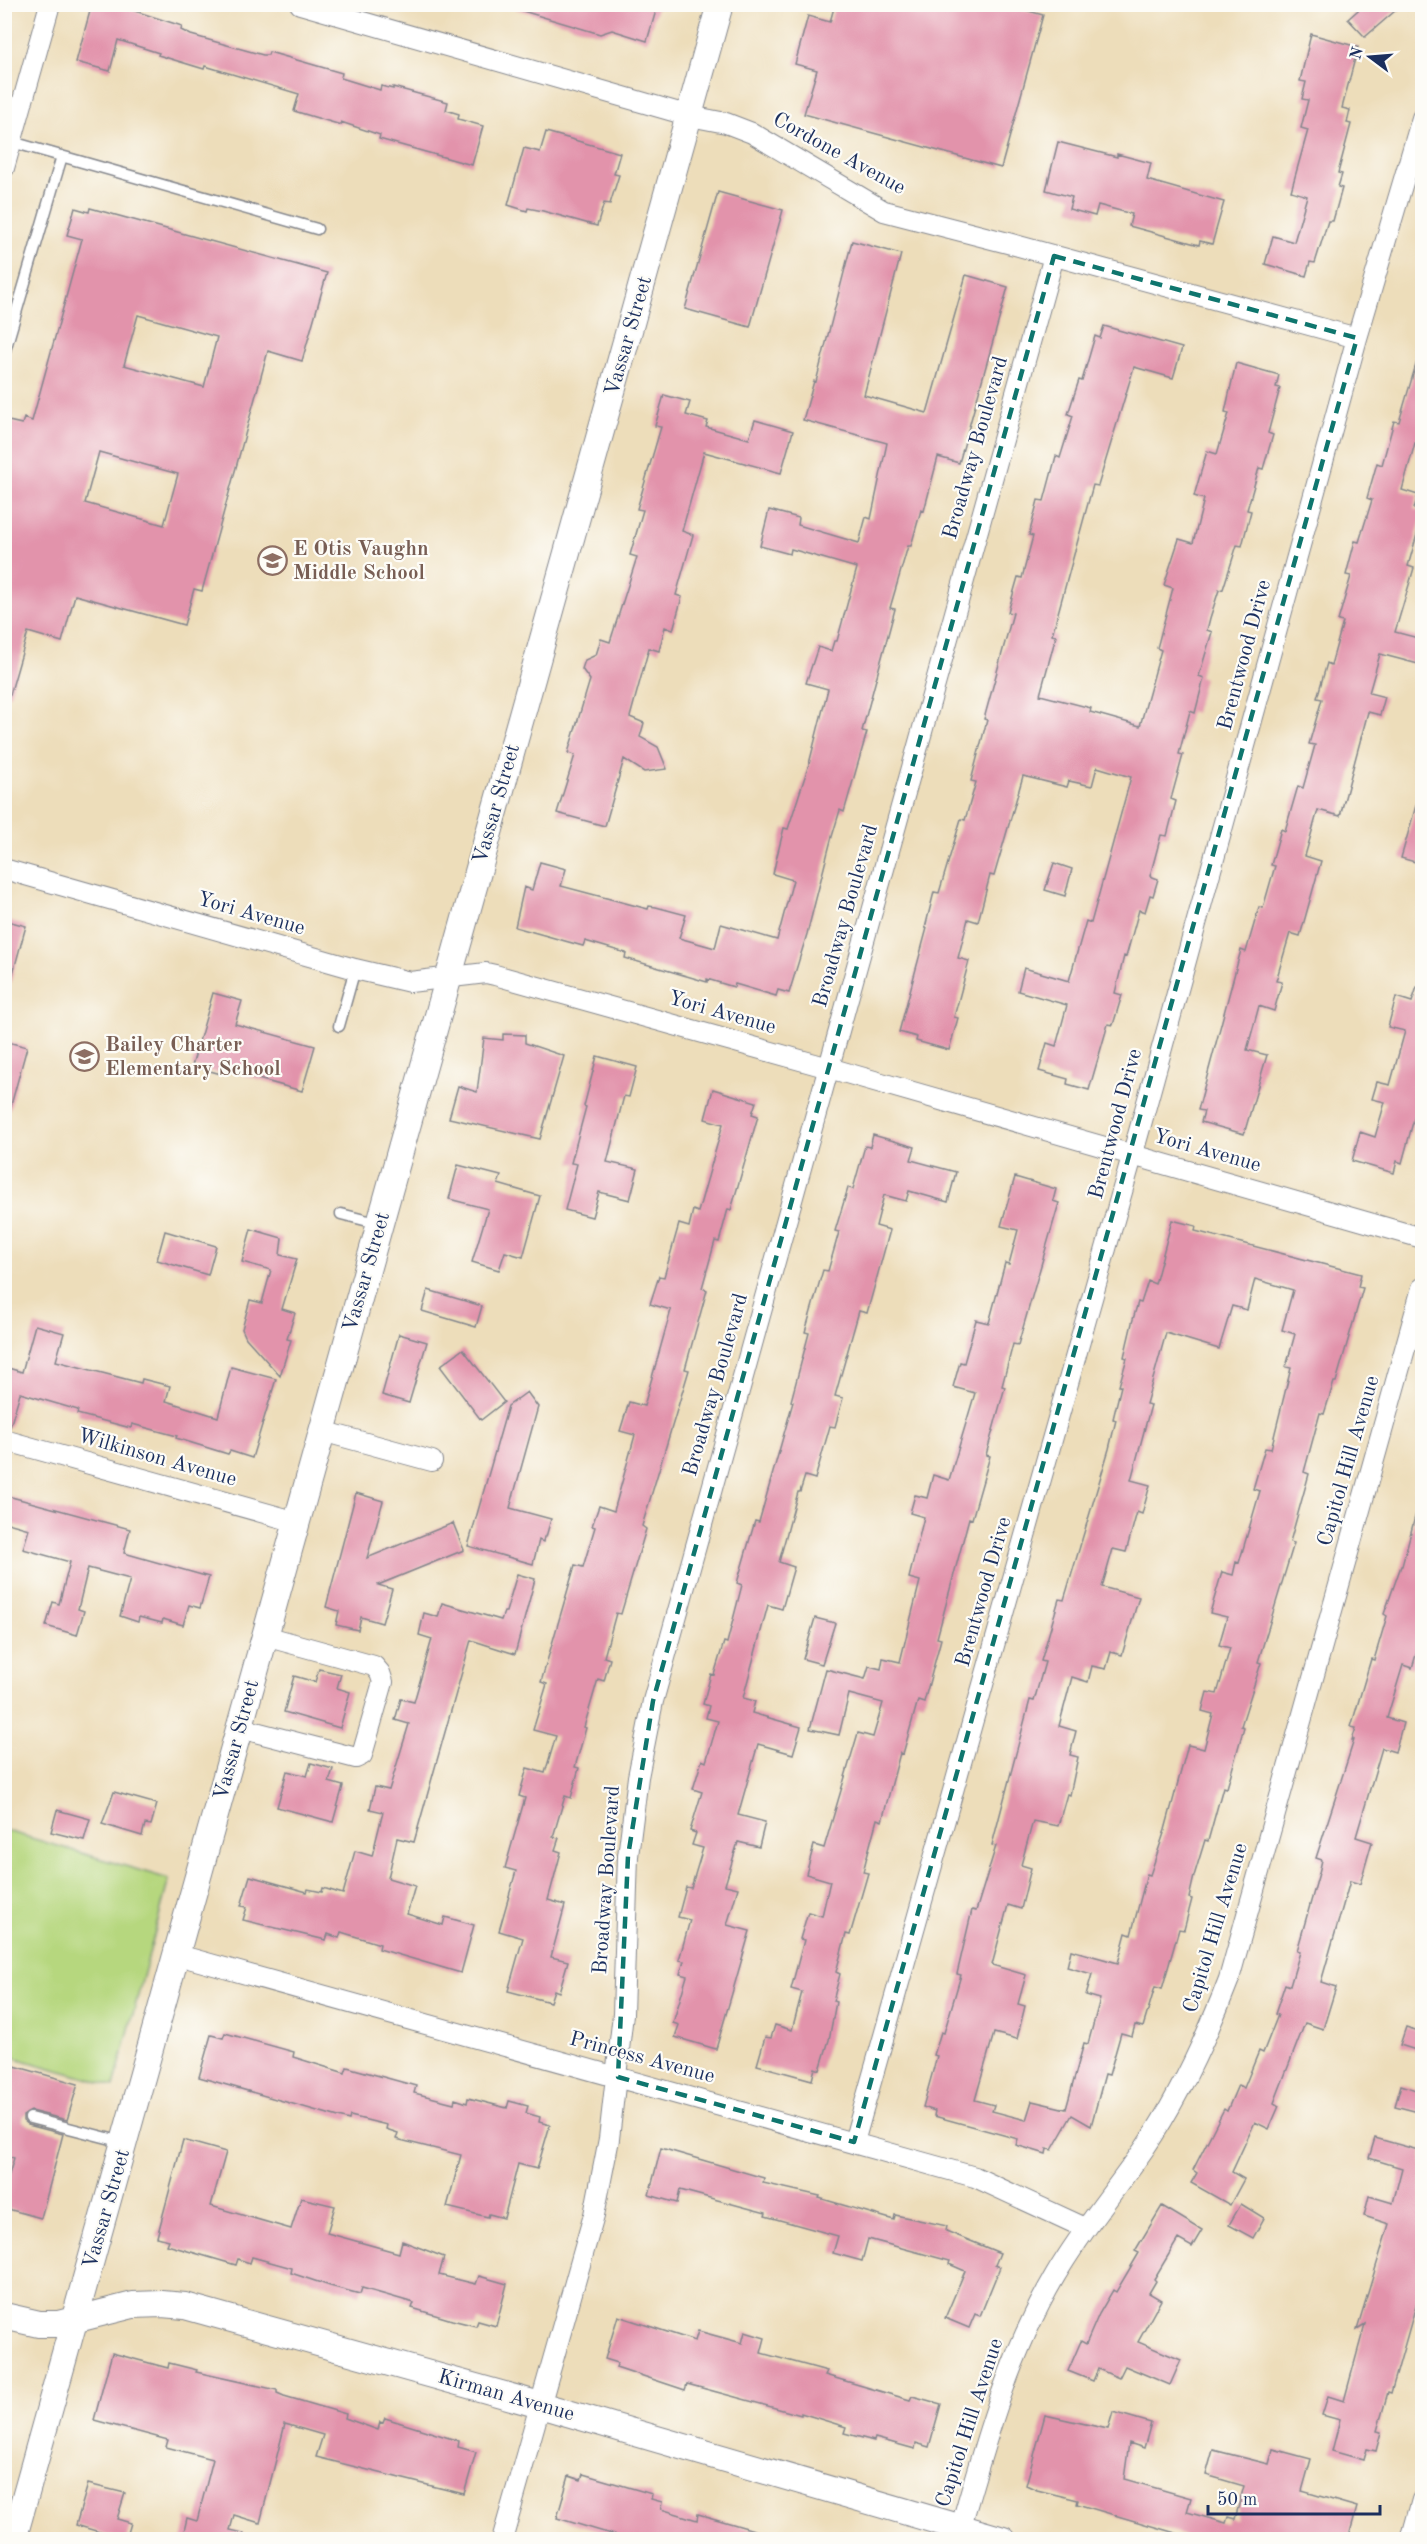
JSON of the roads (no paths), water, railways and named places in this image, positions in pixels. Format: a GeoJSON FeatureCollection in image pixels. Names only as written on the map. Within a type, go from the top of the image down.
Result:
{"type":"FeatureCollection","features":[{"type":"Feature","properties":{"kind":"street"},"geometry":{"type":"LineString","coordinates":[[4,168],[50,4]]}},
{"type":"Feature","properties":{"kind":"street","name":"Cordone Avenue"},"geometry":{"type":"LineString","coordinates":[[300,4],[690,116],[726,123],[752,133],[884,211],[1357,338]]}},
{"type":"Feature","properties":{"kind":"street","name":"Vassar Street"},"geometry":{"type":"LineString","coordinates":[[13,2540],[178,1955],[447,979],[720,4]]}},
{"type":"Feature","properties":{"kind":"street","name":"Brentwood Drive"},"geometry":{"type":"LineString","coordinates":[[854,2142],[1132,1155],[1357,338],[1422,118]]}},
{"type":"Feature","properties":{"kind":"street","name":"Broadway Boulevard"},"geometry":{"type":"LineString","coordinates":[[502,2540],[594,2214],[609,2139],[618,2077],[623,2014],[628,1856],[638,1777],[652,1701],[1054,256]]}},
{"type":"Feature","properties":{"kind":"street","name":"Yori Avenue"},"geometry":{"type":"LineString","coordinates":[[4,869],[355,969],[410,982],[486,973],[495,975],[1422,1238]]}},
{"type":"Feature","properties":{"kind":"street","name":"Capitol Hill Avenue"},"geometry":{"type":"LineString","coordinates":[[959,2534],[984,2441],[1023,2338],[1054,2278],[1085,2228],[1144,2149],[1177,2096],[1206,2039],[1229,1979],[1422,1288]]}},
{"type":"Feature","properties":{"kind":"street"},"geometry":{"type":"LineString","coordinates":[[322,1431],[432,1461]]}},
{"type":"Feature","properties":{"kind":"street","name":"Wilkinson Avenue"},"geometry":{"type":"LineString","coordinates":[[4,1440],[297,1522]]}},
{"type":"Feature","properties":{"kind":"street"},"geometry":{"type":"LineString","coordinates":[[240,1728],[356,1758],[362,1755],[383,1682],[374,1666],[265,1636]]}},
{"type":"Feature","properties":{"kind":"street","name":"Princess Avenue"},"geometry":{"type":"LineString","coordinates":[[178,1955],[975,2177],[1085,2228]]}},
{"type":"Feature","properties":{"kind":"street","name":"Kirman Avenue"},"geometry":{"type":"LineString","coordinates":[[4,2316],[39,2324],[58,2324],[133,2305],[185,2306],[540,2405],[959,2534],[1003,2540]]}},
{"type":"Feature","properties":{"kind":"street"},"geometry":{"type":"LineString","coordinates":[[1411,2540],[1422,2500]]}},
{"type":"Feature","properties":{"kind":"lane"},"geometry":{"type":"LineString","coordinates":[[12,142],[317,229]]}},
{"type":"Feature","properties":{"kind":"lane"},"geometry":{"type":"LineString","coordinates":[[4,354],[62,156]]}},
{"type":"Feature","properties":{"kind":"lane"},"geometry":{"type":"LineString","coordinates":[[339,1026],[355,969]]}},
{"type":"Feature","properties":{"kind":"lane"},"geometry":{"type":"LineString","coordinates":[[341,1214],[380,1224]]}},
{"type":"Feature","properties":{"kind":"lane"},"geometry":{"type":"LineString","coordinates":[[30,2118],[125,2142]]}},
{"type":"Feature","properties":{"kind":"place","name":"E Otis Vaughn Middle School"},"geometry":{"type":"Point","coordinates":[272,561]}},
{"type":"Feature","properties":{"kind":"place","name":"Bailey Charter Elementary School"},"geometry":{"type":"Point","coordinates":[84,1057]}}]}
